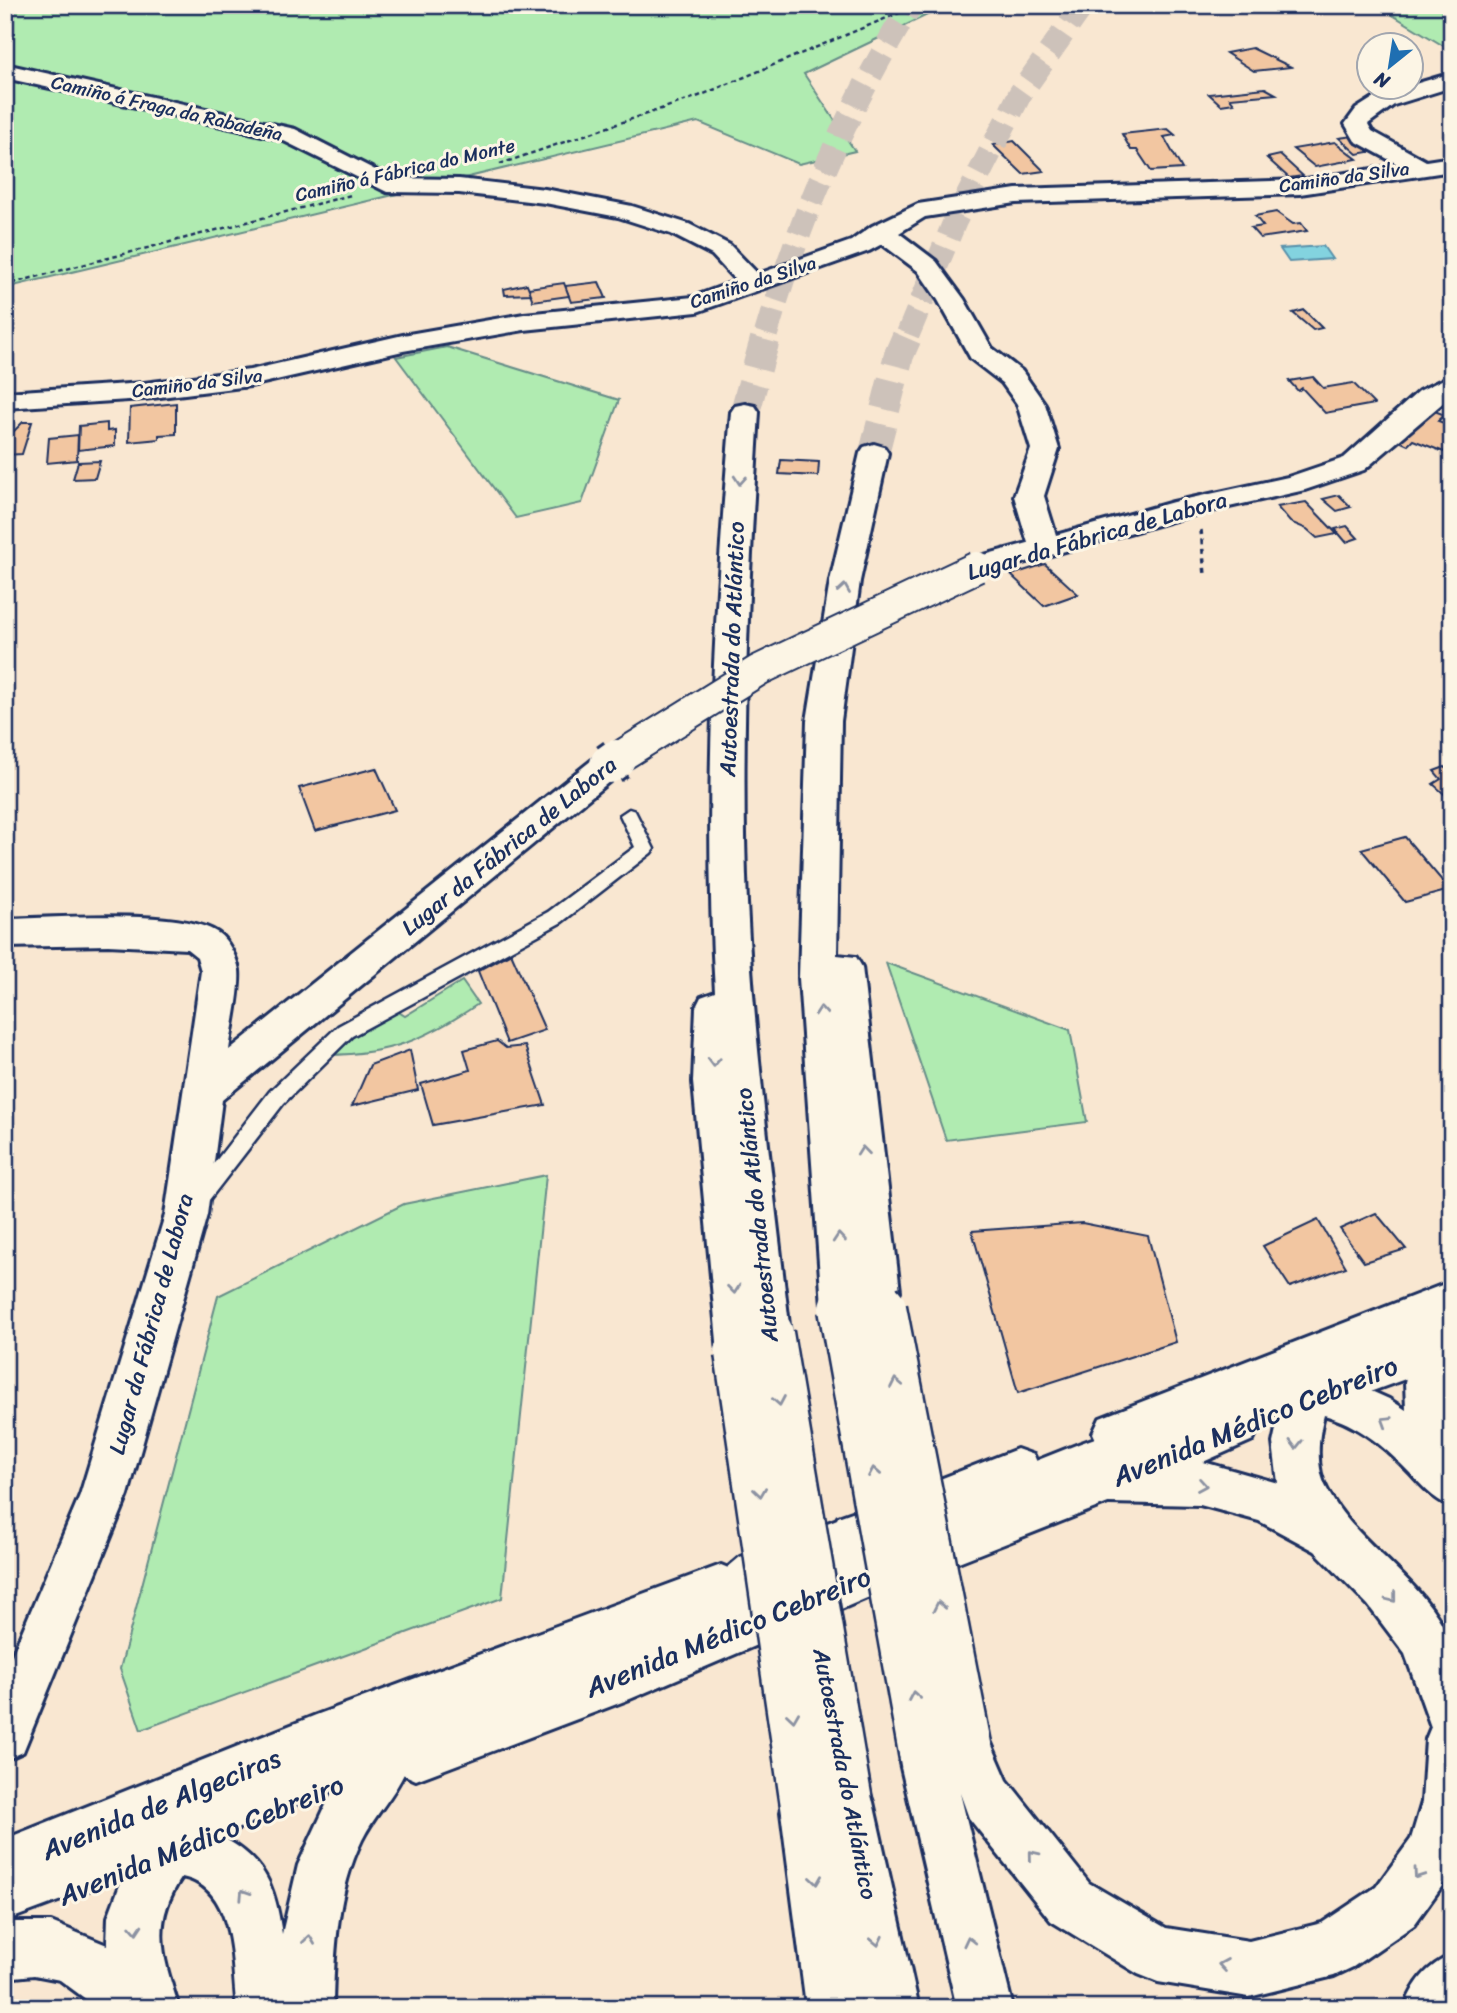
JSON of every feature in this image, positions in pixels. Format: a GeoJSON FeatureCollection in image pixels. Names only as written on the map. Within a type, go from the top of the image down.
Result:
{"type":"FeatureCollection","features":[{"type":"Feature","properties":{"kind":"main road","name":"Camiño á Fraga da Rabadeña"},"geometry":{"type":"LineString","coordinates":[[5,71],[287,134],[387,186],[459,186],[545,196],[623,211],[680,229],[721,250],[754,285]]}},
{"type":"Feature","properties":{"kind":"main road"},"geometry":{"type":"LineString","coordinates":[[1418,166],[1363,136],[1356,124],[1364,111],[1374,106],[1452,80]]}},
{"type":"Feature","properties":{"kind":"main road","name":"Camiño da Silva"},"geometry":{"type":"LineString","coordinates":[[5,400],[144,391],[250,378],[402,343],[524,322],[696,304],[860,246],[918,211],[1016,196],[1300,187],[1418,166],[1452,164]]}},
{"type":"Feature","properties":{"kind":"main road"},"geometry":{"type":"LineString","coordinates":[[881,231],[927,266],[951,299],[981,353],[1012,377],[1031,404],[1045,449],[1029,496],[1045,548]]}},
{"type":"Feature","properties":{"kind":"main road","name":"Lugar da Fábrica de Labora"},"geometry":{"type":"LineString","coordinates":[[5,1734],[104,1495],[186,1215],[204,1092],[609,764],[689,711],[759,671],[815,641],[977,567],[1183,508],[1295,484],[1354,464],[1444,396]]}},
{"type":"Feature","properties":{"kind":"main road","name":"Autoestrada do Atlántico"},"geometry":{"type":"LineString","coordinates":[[746,412],[732,588],[726,749],[729,905],[754,1343],[827,1807],[891,2008]]}},
{"type":"Feature","properties":{"kind":"main road"},"geometry":{"type":"LineString","coordinates":[[874,453],[845,581],[824,721],[844,982],[861,1299],[946,1754],[985,2008]]}},
{"type":"Feature","properties":{"kind":"main road"},"geometry":{"type":"LineString","coordinates":[[5,933],[162,933],[200,938],[215,951],[220,971],[204,1092]]}},
{"type":"Feature","properties":{"kind":"main road","name":"Avenida Médico Cebreiro"},"geometry":{"type":"LineString","coordinates":[[316,1741],[757,1573],[1452,1300]]}},
{"type":"Feature","properties":{"kind":"main road"},"geometry":{"type":"LineString","coordinates":[[1447,1338],[1336,1367],[1322,1377],[1311,1393],[1297,1426],[1296,1465],[1306,1498],[1332,1535],[1385,1588],[1424,1640],[1452,1715]]}},
{"type":"Feature","properties":{"kind":"main road"},"geometry":{"type":"LineString","coordinates":[[1447,1338],[1425,1378],[1425,1396],[1452,1483]]}},
{"type":"Feature","properties":{"kind":"main road"},"geometry":{"type":"LineString","coordinates":[[855,1533],[908,1528],[968,1510],[1081,1464],[1258,1400],[1292,1391],[1336,1398],[1388,1421],[1415,1444],[1452,1483]]}},
{"type":"Feature","properties":{"kind":"main road","name":"Avenida Médico Cebreiro"},"geometry":{"type":"LineString","coordinates":[[5,1921],[173,1846],[631,1674],[851,1581],[1109,1481],[1311,1393]]}},
{"type":"Feature","properties":{"kind":"main road"},"geometry":{"type":"LineString","coordinates":[[1109,1481],[1200,1483],[1269,1503],[1332,1535]]}},
{"type":"Feature","properties":{"kind":"main road"},"geometry":{"type":"LineString","coordinates":[[151,2008],[138,1964],[135,1917],[150,1880],[173,1846],[195,1821],[228,1803],[685,1626],[731,1596],[757,1573]]}},
{"type":"Feature","properties":{"kind":"main road"},"geometry":{"type":"LineString","coordinates":[[946,1754],[988,1799],[1070,1902],[1158,1954],[1249,1969],[1334,1948],[1395,1906],[1433,1853],[1448,1802],[1452,1739]]}},
{"type":"Feature","properties":{"kind":"main road","name":"Avenida de Algeciras"},"geometry":{"type":"LineString","coordinates":[[5,1866],[316,1741]]}},
{"type":"Feature","properties":{"kind":"main road"},"geometry":{"type":"LineString","coordinates":[[305,2008],[305,1966],[315,1898],[344,1820],[381,1768]]}},
{"type":"Feature","properties":{"kind":"main road"},"geometry":{"type":"LineString","coordinates":[[827,1807],[833,1998],[831,2008]]}},
{"type":"Feature","properties":{"kind":"main road"},"geometry":{"type":"LineString","coordinates":[[5,1894],[107,1854],[148,1843],[198,1853],[226,1868],[250,1901],[265,2008]]}},
{"type":"Feature","properties":{"kind":"main road"},"geometry":{"type":"LineString","coordinates":[[5,1950],[41,1947],[93,1966],[125,1993],[134,2008]]}},
{"type":"Feature","properties":{"kind":"main road"},"geometry":{"type":"LineString","coordinates":[[1432,2008],[1452,1983]]}},
{"type":"Feature","properties":{"kind":"lane"},"geometry":{"type":"LineString","coordinates":[[186,1215],[277,1097],[345,1031],[555,917],[645,849],[629,815]]}},
{"type":"Feature","properties":{"kind":"path","name":"Camiño á Fábrica do Monte"},"geometry":{"type":"LineString","coordinates":[[495,165],[699,96],[918,5]]}},
{"type":"Feature","properties":{"kind":"path","name":"Camiño á Fábrica do Monte"},"geometry":{"type":"LineString","coordinates":[[5,285],[387,186]]}},
{"type":"Feature","properties":{"kind":"path"},"geometry":{"type":"LineString","coordinates":[[1183,508],[1202,531],[1205,575]]}},
{"type":"Feature","properties":{"kind":"green space"},"geometry":{"type":"Polygon","coordinates":[[[5,5],[948,5],[804,74],[855,151],[799,164],[698,122],[5,288],[5,5]]]}},
{"type":"Feature","properties":{"kind":"green space"},"geometry":{"type":"Polygon","coordinates":[[[1376,5],[1452,5],[1452,51],[1426,35],[1426,32],[1421,32],[1376,5]]]}},
{"type":"Feature","properties":{"kind":"green space"},"geometry":{"type":"Polygon","coordinates":[[[447,347],[619,400],[582,503],[516,518],[396,357],[447,347]]]}},
{"type":"Feature","properties":{"kind":"green space"},"geometry":{"type":"Polygon","coordinates":[[[886,963],[1070,1030],[1087,1122],[946,1140],[886,963]]]}},
{"type":"Feature","properties":{"kind":"green space"},"geometry":{"type":"Polygon","coordinates":[[[462,981],[478,1004],[442,1027],[390,1048],[328,1055],[350,1037],[397,1011],[405,1016],[462,981]]]}},
{"type":"Feature","properties":{"kind":"green space"},"geometry":{"type":"Polygon","coordinates":[[[546,1175],[502,1598],[141,1730],[120,1669],[218,1296],[404,1204],[546,1175]]]}},
{"type":"Feature","properties":{"kind":"water"},"geometry":{"type":"Polygon","coordinates":[[[1323,246],[1332,259],[1289,262],[1280,249],[1323,246]]]}},
{"type":"Feature","properties":{"kind":"building"},"geometry":{"type":"Polygon","coordinates":[[[1252,48],[1291,67],[1254,71],[1226,53],[1252,48]]]}},
{"type":"Feature","properties":{"kind":"building"},"geometry":{"type":"Polygon","coordinates":[[[1265,88],[1276,94],[1230,98],[1234,103],[1221,105],[1209,94],[1265,88]]]}},
{"type":"Feature","properties":{"kind":"building"},"geometry":{"type":"Polygon","coordinates":[[[1168,129],[1175,135],[1164,137],[1182,169],[1151,171],[1137,150],[1131,150],[1122,134],[1168,129]]]}},
{"type":"Feature","properties":{"kind":"building"},"geometry":{"type":"Polygon","coordinates":[[[1353,136],[1375,151],[1357,154],[1339,138],[1353,136]]]}},
{"type":"Feature","properties":{"kind":"building"},"geometry":{"type":"Polygon","coordinates":[[[1014,141],[1044,171],[1023,174],[993,145],[1014,141]]]}},
{"type":"Feature","properties":{"kind":"building"},"geometry":{"type":"Polygon","coordinates":[[[1335,142],[1357,159],[1315,167],[1293,149],[1335,142]]]}},
{"type":"Feature","properties":{"kind":"building"},"geometry":{"type":"Polygon","coordinates":[[[1280,155],[1303,176],[1289,178],[1267,158],[1280,155]]]}},
{"type":"Feature","properties":{"kind":"building"},"geometry":{"type":"Polygon","coordinates":[[[1276,212],[1293,224],[1301,223],[1307,231],[1260,238],[1251,228],[1263,226],[1255,216],[1276,212]]]}},
{"type":"Feature","properties":{"kind":"building"},"geometry":{"type":"Polygon","coordinates":[[[599,282],[606,298],[571,302],[565,286],[599,282]]]}},
{"type":"Feature","properties":{"kind":"building"},"geometry":{"type":"Polygon","coordinates":[[[564,283],[569,296],[533,301],[528,288],[564,283]]]}},
{"type":"Feature","properties":{"kind":"building"},"geometry":{"type":"Polygon","coordinates":[[[527,284],[531,294],[505,295],[504,289],[527,284]]]}},
{"type":"Feature","properties":{"kind":"building"},"geometry":{"type":"Polygon","coordinates":[[[1304,310],[1322,328],[1313,330],[1293,313],[1304,310]]]}},
{"type":"Feature","properties":{"kind":"building"},"geometry":{"type":"Polygon","coordinates":[[[1313,377],[1323,388],[1353,383],[1374,404],[1325,413],[1302,388],[1298,391],[1289,381],[1313,377]]]}},
{"type":"Feature","properties":{"kind":"building"},"geometry":{"type":"Polygon","coordinates":[[[176,403],[176,434],[129,442],[130,408],[176,403]]]}},
{"type":"Feature","properties":{"kind":"building"},"geometry":{"type":"Polygon","coordinates":[[[1432,410],[1445,415],[1438,421],[1452,426],[1452,445],[1444,452],[1413,440],[1408,445],[1399,441],[1432,410]]]}},
{"type":"Feature","properties":{"kind":"building"},"geometry":{"type":"Polygon","coordinates":[[[23,422],[32,422],[22,454],[5,455],[6,439],[23,422]]]}},
{"type":"Feature","properties":{"kind":"building"},"geometry":{"type":"Polygon","coordinates":[[[107,423],[107,431],[115,430],[115,446],[78,450],[79,426],[107,423]]]}},
{"type":"Feature","properties":{"kind":"building"},"geometry":{"type":"Polygon","coordinates":[[[78,435],[77,460],[47,463],[49,438],[78,435]]]}},
{"type":"Feature","properties":{"kind":"building"},"geometry":{"type":"Polygon","coordinates":[[[781,460],[819,462],[818,476],[779,474],[781,460]]]}},
{"type":"Feature","properties":{"kind":"building"},"geometry":{"type":"Polygon","coordinates":[[[100,461],[95,478],[73,479],[78,462],[100,461]]]}},
{"type":"Feature","properties":{"kind":"building"},"geometry":{"type":"Polygon","coordinates":[[[1339,495],[1351,507],[1337,511],[1323,499],[1339,495]]]}},
{"type":"Feature","properties":{"kind":"building"},"geometry":{"type":"Polygon","coordinates":[[[1306,502],[1337,534],[1317,538],[1307,529],[1290,522],[1277,507],[1306,502]]]}},
{"type":"Feature","properties":{"kind":"building"},"geometry":{"type":"Polygon","coordinates":[[[1347,526],[1358,538],[1346,542],[1335,529],[1347,526]]]}},
{"type":"Feature","properties":{"kind":"building"},"geometry":{"type":"Polygon","coordinates":[[[1045,564],[1078,594],[1044,606],[1011,575],[1045,564]]]}},
{"type":"Feature","properties":{"kind":"building"},"geometry":{"type":"Polygon","coordinates":[[[1445,767],[1452,773],[1452,801],[1433,784],[1441,779],[1434,771],[1445,767]]]}},
{"type":"Feature","properties":{"kind":"building"},"geometry":{"type":"Polygon","coordinates":[[[376,768],[395,810],[315,831],[299,788],[376,768]]]}},
{"type":"Feature","properties":{"kind":"building"},"geometry":{"type":"Polygon","coordinates":[[[1405,837],[1450,890],[1405,902],[1361,849],[1405,837]]]}},
{"type":"Feature","properties":{"kind":"building"},"geometry":{"type":"Polygon","coordinates":[[[511,953],[545,1030],[507,1043],[478,971],[511,953]]]}},
{"type":"Feature","properties":{"kind":"building"},"geometry":{"type":"Polygon","coordinates":[[[497,1041],[506,1048],[525,1046],[545,1105],[433,1125],[421,1084],[470,1070],[464,1050],[497,1041]]]}},
{"type":"Feature","properties":{"kind":"building"},"geometry":{"type":"Polygon","coordinates":[[[410,1050],[418,1090],[352,1106],[370,1065],[410,1050]]]}},
{"type":"Feature","properties":{"kind":"building"},"geometry":{"type":"Polygon","coordinates":[[[1376,1213],[1406,1249],[1364,1262],[1340,1229],[1376,1213]]]}},
{"type":"Feature","properties":{"kind":"building"},"geometry":{"type":"Polygon","coordinates":[[[1318,1220],[1346,1267],[1290,1287],[1263,1246],[1318,1220]]]}},
{"type":"Feature","properties":{"kind":"building"},"geometry":{"type":"Polygon","coordinates":[[[1082,1223],[1148,1236],[1176,1342],[1018,1393],[972,1231],[1082,1223]]]}},
{"type":"Feature","properties":{"kind":"tunnel"},"geometry":{"type":"LineString","coordinates":[[766,334],[794,248],[827,164],[866,83],[911,5]]}},
{"type":"Feature","properties":{"kind":"tunnel"},"geometry":{"type":"LineString","coordinates":[[908,334],[955,221],[1020,94],[1083,5]]}},
{"type":"Feature","properties":{"kind":"tunnel"},"geometry":{"type":"LineString","coordinates":[[745,412],[767,332]]}},
{"type":"Feature","properties":{"kind":"tunnel"},"geometry":{"type":"LineString","coordinates":[[874,453],[899,355],[909,332]]}}]}
